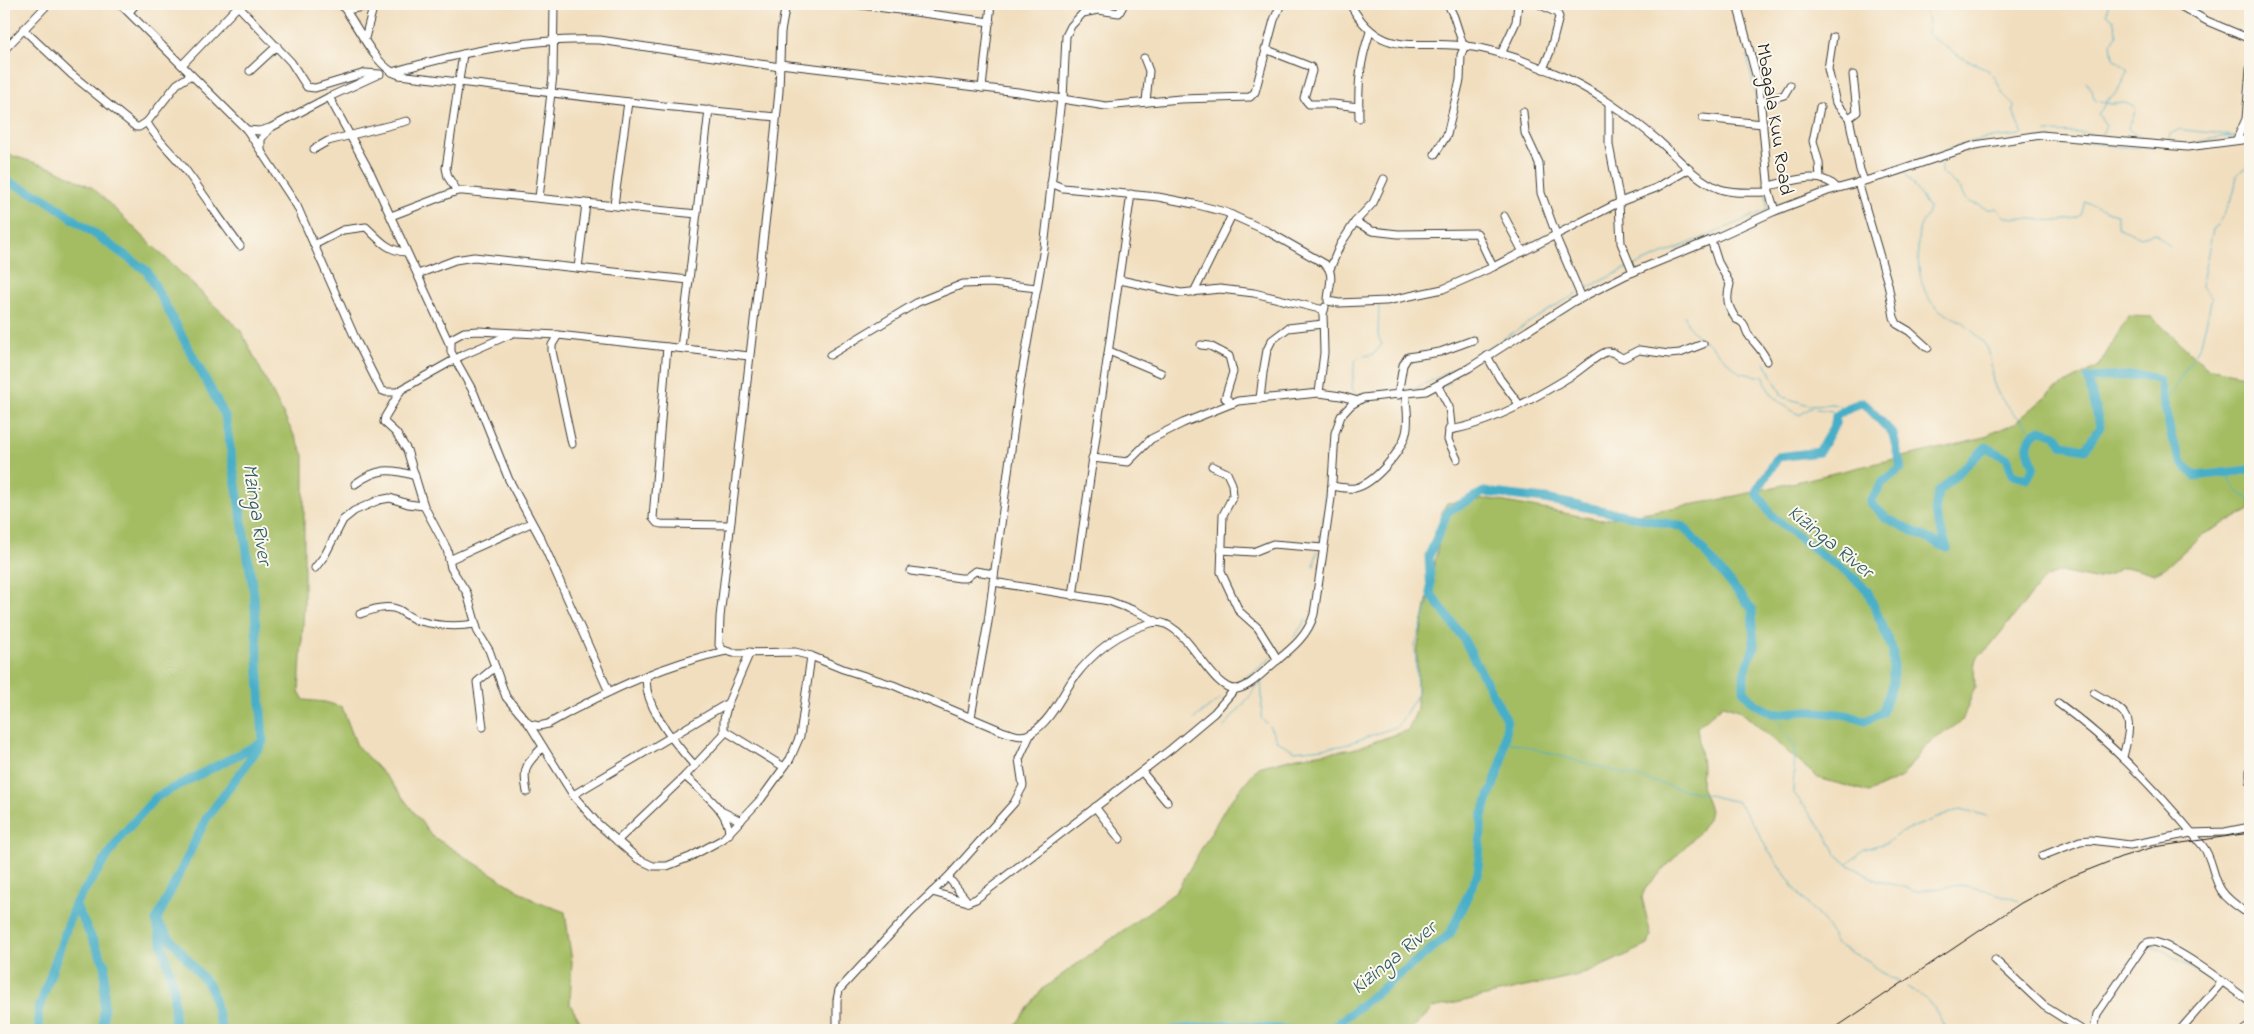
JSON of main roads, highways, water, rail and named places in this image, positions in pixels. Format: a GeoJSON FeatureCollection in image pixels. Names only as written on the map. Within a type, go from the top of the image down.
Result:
{"type":"FeatureCollection","features":[{"type":"Feature","properties":{"kind":"waterway"},"geometry":{"type":"LineString","coordinates":[[1922,4],[1929,21],[1927,34],[1961,57],[1985,68],[1996,79],[2003,94],[2014,105],[2013,111],[2023,134]]}},
{"type":"Feature","properties":{"kind":"waterway"},"geometry":{"type":"LineString","coordinates":[[2102,135],[2106,125],[2098,114],[2106,104],[2106,101],[2117,92],[2128,70],[2113,58],[2111,43],[2117,35],[2113,19],[2107,14],[2108,4]]}},
{"type":"Feature","properties":{"kind":"waterway"},"geometry":{"type":"LineString","coordinates":[[1747,56],[1758,108]]}},
{"type":"Feature","properties":{"kind":"waterway"},"geometry":{"type":"LineString","coordinates":[[2086,82],[2092,90],[2094,99],[2099,102],[2125,103],[2136,109],[2128,129],[2138,135],[2168,141],[2170,134],[2180,129],[2230,136]]}},
{"type":"Feature","properties":{"kind":"waterway"},"geometry":{"type":"LineString","coordinates":[[2047,132],[2083,133],[2103,137]]}},
{"type":"Feature","properties":{"kind":"waterway"},"geometry":{"type":"LineString","coordinates":[[1874,175],[1970,142],[1988,138],[2021,135]]}},
{"type":"Feature","properties":{"kind":"waterway"},"geometry":{"type":"LineString","coordinates":[[2194,143],[2221,137],[2235,137]]}},
{"type":"Feature","properties":{"kind":"waterway"},"geometry":{"type":"LineString","coordinates":[[2036,139],[2052,139]]}},
{"type":"Feature","properties":{"kind":"waterway"},"geometry":{"type":"LineString","coordinates":[[2088,142],[2120,147],[2154,148]]}},
{"type":"Feature","properties":{"kind":"waterway"},"geometry":{"type":"LineString","coordinates":[[1965,152],[1983,147]]}},
{"type":"Feature","properties":{"kind":"waterway"},"geometry":{"type":"LineString","coordinates":[[2165,403],[2201,344],[2212,298],[2201,287],[2213,229],[2224,215],[2234,192],[2237,175],[2248,165],[2250,153]]}},
{"type":"Feature","properties":{"kind":"waterway"},"geometry":{"type":"LineString","coordinates":[[1938,160],[1942,165],[1942,173],[1961,189],[1965,199],[1988,209],[1996,208],[2005,217],[2058,221],[2076,218],[2081,215],[2085,202],[2117,214],[2117,227],[2141,237],[2155,233],[2171,247]]}},
{"type":"Feature","properties":{"kind":"waterway"},"geometry":{"type":"LineString","coordinates":[[1904,172],[1929,208],[1920,228],[1918,240],[1918,261],[1925,292],[1936,307],[1945,314],[1962,322],[1984,343],[1989,353],[1993,382],[1998,394],[2007,406],[2034,433]]}},
{"type":"Feature","properties":{"kind":"waterway"},"geometry":{"type":"LineString","coordinates":[[1838,183],[1860,177]]}},
{"type":"Feature","properties":{"kind":"waterway","name":"Mzinga River"},"geometry":{"type":"LineString","coordinates":[[4,180],[44,198],[147,271],[225,416],[254,595],[263,742],[206,819],[156,921]]}},
{"type":"Feature","properties":{"kind":"waterway"},"geometry":{"type":"LineString","coordinates":[[1774,199],[1779,205],[1829,186]]}},
{"type":"Feature","properties":{"kind":"waterway"},"geometry":{"type":"LineString","coordinates":[[1633,266],[1767,210],[1766,194]]}},
{"type":"Feature","properties":{"kind":"waterway"},"geometry":{"type":"LineString","coordinates":[[1769,218],[1781,212]]}},
{"type":"Feature","properties":{"kind":"waterway"},"geometry":{"type":"LineString","coordinates":[[1581,291],[1629,267]]}},
{"type":"Feature","properties":{"kind":"waterway"},"geometry":{"type":"LineString","coordinates":[[1416,388],[1478,355],[1578,293]]}},
{"type":"Feature","properties":{"kind":"waterway"},"geometry":{"type":"LineString","coordinates":[[1721,295],[1726,306]]}},
{"type":"Feature","properties":{"kind":"waterway"},"geometry":{"type":"LineString","coordinates":[[1548,322],[1576,304]]}},
{"type":"Feature","properties":{"kind":"waterway"},"geometry":{"type":"LineString","coordinates":[[1379,306],[1378,336],[1382,344],[1374,354],[1359,357],[1355,361],[1352,388],[1357,395],[1395,391]]}},
{"type":"Feature","properties":{"kind":"waterway"},"geometry":{"type":"LineString","coordinates":[[1685,316],[1689,327],[1699,338],[1707,342],[1740,373],[1764,377],[1772,395],[1788,408],[1800,415],[1810,408],[1832,411],[1836,416]]}},
{"type":"Feature","properties":{"kind":"waterway"},"geometry":{"type":"LineString","coordinates":[[1765,362],[1783,397],[1809,405],[1832,404],[1848,408]]}},
{"type":"Feature","properties":{"kind":"waterway","name":"Kizinga River"},"geometry":{"type":"LineString","coordinates":[[1330,1030],[1450,934],[1478,873],[1482,816],[1502,761],[1507,721],[1463,638],[1431,594],[1429,556],[1448,511],[1484,492],[1545,499],[1684,527],[1752,609],[1754,647],[1744,673],[1744,692],[1755,704],[1774,714],[1808,711],[1847,715],[1865,721],[1882,713],[1893,682],[1893,651],[1867,590],[1848,573],[1772,516],[1756,492],[1778,457],[1819,452],[1835,424],[1836,416],[1848,408],[1863,402],[1893,434],[1901,468],[1883,482],[1870,502],[1886,518],[1947,548],[1935,512],[1938,492],[1986,447],[2007,458],[2013,475],[2027,479],[2034,466],[2029,455],[2028,445],[2035,433],[2041,430],[2056,435],[2063,445],[2085,449],[2100,427],[2088,378],[2141,375],[2159,380],[2172,439],[2183,464],[2195,476],[2250,470]]}},
{"type":"Feature","properties":{"kind":"waterway"},"geometry":{"type":"LineString","coordinates":[[1443,386],[1451,382]]}},
{"type":"Feature","properties":{"kind":"waterway"},"geometry":{"type":"LineString","coordinates":[[1401,390],[1413,389]]}},
{"type":"Feature","properties":{"kind":"waterway"},"geometry":{"type":"LineString","coordinates":[[1361,402],[1372,400]]}},
{"type":"Feature","properties":{"kind":"waterway"},"geometry":{"type":"LineString","coordinates":[[1327,470],[1329,435]]}},
{"type":"Feature","properties":{"kind":"waterway"},"geometry":{"type":"LineString","coordinates":[[2227,473],[2236,490],[2250,501]]}},
{"type":"Feature","properties":{"kind":"waterway"},"geometry":{"type":"LineString","coordinates":[[1324,501],[1326,483]]}},
{"type":"Feature","properties":{"kind":"waterway"},"geometry":{"type":"LineString","coordinates":[[1320,543],[1325,508]]}},
{"type":"Feature","properties":{"kind":"waterway"},"geometry":{"type":"LineString","coordinates":[[1314,566],[1317,551]]}},
{"type":"Feature","properties":{"kind":"waterway"},"geometry":{"type":"LineString","coordinates":[[1260,679],[1262,693],[1261,718],[1270,727],[1277,741],[1295,751],[1341,746],[1398,726],[1417,695],[1415,646],[1431,594]]}},
{"type":"Feature","properties":{"kind":"waterway"},"geometry":{"type":"LineString","coordinates":[[1294,637],[1306,620]]}},
{"type":"Feature","properties":{"kind":"waterway"},"geometry":{"type":"LineString","coordinates":[[1307,636],[1314,629],[1315,621]]}},
{"type":"Feature","properties":{"kind":"waterway"},"geometry":{"type":"LineString","coordinates":[[1232,685],[1255,671],[1272,657]]}},
{"type":"Feature","properties":{"kind":"waterway"},"geometry":{"type":"LineString","coordinates":[[1224,727],[1251,695],[1258,682]]}},
{"type":"Feature","properties":{"kind":"waterway"},"geometry":{"type":"LineString","coordinates":[[1194,719],[1221,698]]}},
{"type":"Feature","properties":{"kind":"waterway"},"geometry":{"type":"LineString","coordinates":[[1774,714],[1795,748],[1793,792],[1825,833],[1837,855],[1847,864],[1878,881],[1905,887],[1915,892],[1960,885],[1986,890],[2019,901]]}},
{"type":"Feature","properties":{"kind":"waterway"},"geometry":{"type":"LineString","coordinates":[[1505,741],[1677,788],[1738,802],[1755,826],[1767,849],[1801,897],[1826,924],[1836,944],[1869,962],[1880,972],[1899,981]]}},
{"type":"Feature","properties":{"kind":"waterway"},"geometry":{"type":"LineString","coordinates":[[39,1030],[38,1011],[75,904],[122,835],[156,797],[261,743]]}},
{"type":"Feature","properties":{"kind":"waterway"},"geometry":{"type":"LineString","coordinates":[[1848,864],[1864,849],[1886,843],[1901,832],[1961,809],[1987,816]]}},
{"type":"Feature","properties":{"kind":"waterway"},"geometry":{"type":"LineString","coordinates":[[75,904],[105,965],[103,1030]]}},
{"type":"Feature","properties":{"kind":"waterway"},"geometry":{"type":"LineString","coordinates":[[156,921],[211,988],[222,1030]]}},
{"type":"Feature","properties":{"kind":"waterway"},"geometry":{"type":"LineString","coordinates":[[157,924],[173,985],[175,1030]]}},
{"type":"Feature","properties":{"kind":"waterway"},"geometry":{"type":"LineString","coordinates":[[2130,972],[2149,946],[2164,951],[2217,984]]}},
{"type":"Feature","properties":{"kind":"waterway"},"geometry":{"type":"LineString","coordinates":[[2113,997],[2124,980]]}},
{"type":"Feature","properties":{"kind":"waterway"},"geometry":{"type":"LineString","coordinates":[[1907,987],[1931,1004],[1946,1030]]}},
{"type":"Feature","properties":{"kind":"waterway"},"geometry":{"type":"LineString","coordinates":[[2222,987],[2250,1007]]}},
{"type":"Feature","properties":{"kind":"waterway","name":"Kizinga River"},"geometry":{"type":"LineString","coordinates":[[1173,1030],[1228,1025],[1291,1030]]}},
{"type":"Feature","properties":{"kind":"railway"},"geometry":{"type":"LineString","coordinates":[[1832,1030],[2021,903],[2068,878],[2121,857],[2154,847],[2250,833]]}}]}
